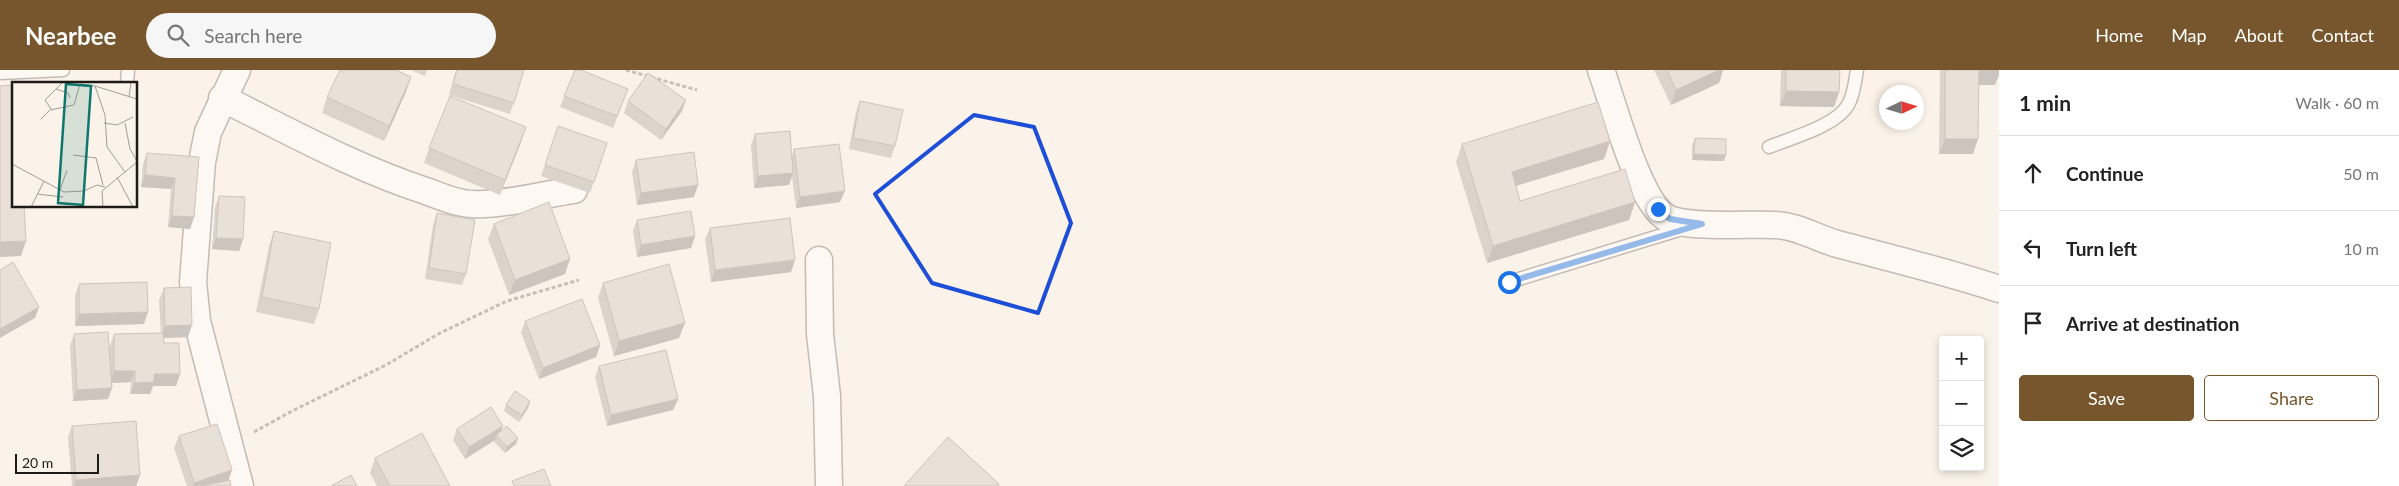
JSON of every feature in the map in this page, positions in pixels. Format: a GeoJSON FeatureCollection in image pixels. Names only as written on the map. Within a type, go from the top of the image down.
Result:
{"type":"FeatureCollection","features":[{"type":"Feature","properties":{"kind":"street"},"geometry":{"type":"LineString","coordinates":[[237,70],[222,98],[208,132],[202,162],[193,282],[197,321],[240,486]]}},
{"type":"Feature","properties":{"kind":"street"},"geometry":{"type":"LineString","coordinates":[[1601,70],[1637,177],[1658,209],[1670,219],[1702,224],[1778,224],[1792,227],[1830,242],[1952,273],[1999,289]]}},
{"type":"Feature","properties":{"kind":"street"},"geometry":{"type":"LineString","coordinates":[[222,98],[318,145],[398,181],[453,200],[473,204],[574,190]]}},
{"type":"Feature","properties":{"kind":"street"},"geometry":{"type":"LineString","coordinates":[[819,260],[820,334],[827,396],[829,486]]}},
{"type":"Feature","properties":{"kind":"lane"},"geometry":{"type":"LineString","coordinates":[[0,72],[63,70]]}},
{"type":"Feature","properties":{"kind":"lane"},"geometry":{"type":"LineString","coordinates":[[1769,147],[1818,128],[1844,112],[1850,103],[1857,70]]}},
{"type":"Feature","properties":{"kind":"lane"},"geometry":{"type":"LineString","coordinates":[[1509,282],[1702,224]]}},
{"type":"Feature","properties":{"kind":"path"},"geometry":{"type":"LineString","coordinates":[[626,70],[697,90]]}},
{"type":"Feature","properties":{"kind":"path"},"geometry":{"type":"LineString","coordinates":[[230,446],[292,411],[386,365],[448,329],[507,301],[579,280]]}},
{"type":"Feature","properties":{"kind":"highlighted area"},"geometry":{"type":"Polygon","coordinates":[[[974,115],[1034,127],[1071,223],[1038,313],[932,283],[875,194],[974,115]]]}},
{"type":"Feature","properties":{"kind":"building"},"geometry":{"type":"Polygon","coordinates":[[[340,70],[396,70],[411,77],[389,126],[327,97],[340,70]]]}},
{"type":"Feature","properties":{"kind":"building"},"geometry":{"type":"Polygon","coordinates":[[[457,70],[524,70],[514,103],[453,84],[457,70]]]}},
{"type":"Feature","properties":{"kind":"building"},"geometry":{"type":"Polygon","coordinates":[[[575,70],[581,70],[628,89],[617,116],[564,96],[575,70]]]}},
{"type":"Feature","properties":{"kind":"building"},"geometry":{"type":"Polygon","coordinates":[[[1667,70],[1719,70],[1676,90],[1667,70]]]}},
{"type":"Feature","properties":{"kind":"building"},"geometry":{"type":"Polygon","coordinates":[[[1786,70],[1840,70],[1839,92],[1786,91],[1786,70]]]}},
{"type":"Feature","properties":{"kind":"building"},"geometry":{"type":"Polygon","coordinates":[[[1945,70],[1979,70],[1978,139],[1945,139],[1945,70]]]}},
{"type":"Feature","properties":{"kind":"building"},"geometry":{"type":"Polygon","coordinates":[[[648,73],[686,100],[666,129],[628,101],[648,73]]]}},
{"type":"Feature","properties":{"kind":"building"},"geometry":{"type":"Polygon","coordinates":[[[12,85],[12,208],[24,208],[26,241],[0,242],[0,86],[12,85]]]}},
{"type":"Feature","properties":{"kind":"building"},"geometry":{"type":"Polygon","coordinates":[[[450,96],[526,127],[505,180],[429,148],[450,96]]]}},
{"type":"Feature","properties":{"kind":"building"},"geometry":{"type":"Polygon","coordinates":[[[860,101],[903,110],[895,146],[853,138],[860,101]]]}},
{"type":"Feature","properties":{"kind":"building"},"geometry":{"type":"Polygon","coordinates":[[[1598,102],[1610,141],[1512,172],[1520,201],[1625,169],[1635,202],[1493,246],[1462,144],[1598,102]]]}},
{"type":"Feature","properties":{"kind":"building"},"geometry":{"type":"Polygon","coordinates":[[[558,126],[607,143],[594,182],[545,165],[558,126]]]}},
{"type":"Feature","properties":{"kind":"building"},"geometry":{"type":"Polygon","coordinates":[[[790,131],[793,173],[758,176],[755,134],[790,131]]]}},
{"type":"Feature","properties":{"kind":"building"},"geometry":{"type":"Polygon","coordinates":[[[1695,138],[1726,139],[1726,155],[1694,154],[1695,138]]]}},
{"type":"Feature","properties":{"kind":"building"},"geometry":{"type":"Polygon","coordinates":[[[839,144],[845,191],[800,197],[794,149],[839,144]]]}},
{"type":"Feature","properties":{"kind":"building"},"geometry":{"type":"Polygon","coordinates":[[[694,152],[698,185],[641,193],[636,160],[694,152]]]}},
{"type":"Feature","properties":{"kind":"building"},"geometry":{"type":"Polygon","coordinates":[[[147,153],[199,157],[194,217],[172,216],[175,178],[145,175],[147,153]]]}},
{"type":"Feature","properties":{"kind":"building"},"geometry":{"type":"Polygon","coordinates":[[[219,196],[245,197],[243,239],[216,238],[219,196]]]}},
{"type":"Feature","properties":{"kind":"building"},"geometry":{"type":"Polygon","coordinates":[[[549,202],[570,259],[515,280],[494,224],[549,202]]]}},
{"type":"Feature","properties":{"kind":"building"},"geometry":{"type":"Polygon","coordinates":[[[691,211],[695,236],[641,245],[637,220],[691,211]]]}},
{"type":"Feature","properties":{"kind":"building"},"geometry":{"type":"Polygon","coordinates":[[[437,213],[475,220],[466,274],[429,268],[437,213]]]}},
{"type":"Feature","properties":{"kind":"building"},"geometry":{"type":"Polygon","coordinates":[[[790,218],[795,260],[715,270],[710,228],[790,218]]]}},
{"type":"Feature","properties":{"kind":"building"},"geometry":{"type":"Polygon","coordinates":[[[274,231],[331,243],[319,309],[262,297],[274,231]]]}},
{"type":"Feature","properties":{"kind":"building"},"geometry":{"type":"Polygon","coordinates":[[[13,262],[39,307],[0,329],[0,270],[13,262]]]}},
{"type":"Feature","properties":{"kind":"building"},"geometry":{"type":"Polygon","coordinates":[[[669,264],[685,323],[619,341],[603,283],[669,264]]]}},
{"type":"Feature","properties":{"kind":"building"},"geometry":{"type":"Polygon","coordinates":[[[147,282],[148,312],[79,314],[79,284],[147,282]]]}},
{"type":"Feature","properties":{"kind":"building"},"geometry":{"type":"Polygon","coordinates":[[[191,287],[192,325],[165,326],[164,288],[191,287]]]}},
{"type":"Feature","properties":{"kind":"building"},"geometry":{"type":"Polygon","coordinates":[[[582,299],[600,345],[543,368],[525,321],[582,299]]]}},
{"type":"Feature","properties":{"kind":"building"},"geometry":{"type":"Polygon","coordinates":[[[108,332],[112,388],[77,390],[74,334],[108,332]]]}},
{"type":"Feature","properties":{"kind":"building"},"geometry":{"type":"Polygon","coordinates":[[[163,333],[164,343],[179,343],[180,374],[154,374],[154,382],[135,383],[135,371],[114,371],[114,334],[163,333]]]}},
{"type":"Feature","properties":{"kind":"building"},"geometry":{"type":"Polygon","coordinates":[[[666,350],[678,399],[611,415],[599,366],[666,350]]]}},
{"type":"Feature","properties":{"kind":"building"},"geometry":{"type":"Polygon","coordinates":[[[515,391],[530,401],[522,415],[506,405],[515,391]]]}},
{"type":"Feature","properties":{"kind":"building"},"geometry":{"type":"Polygon","coordinates":[[[491,407],[503,426],[469,447],[457,429],[491,407]]]}},
{"type":"Feature","properties":{"kind":"building"},"geometry":{"type":"Polygon","coordinates":[[[136,421],[140,475],[76,480],[72,426],[136,421]]]}},
{"type":"Feature","properties":{"kind":"building"},"geometry":{"type":"Polygon","coordinates":[[[217,424],[232,470],[194,483],[179,436],[217,424]]]}},
{"type":"Feature","properties":{"kind":"building"},"geometry":{"type":"Polygon","coordinates":[[[507,426],[518,438],[507,447],[496,435],[507,426]]]}},
{"type":"Feature","properties":{"kind":"building"},"geometry":{"type":"Polygon","coordinates":[[[422,433],[450,486],[390,486],[375,458],[422,433]]]}},
{"type":"Feature","properties":{"kind":"building"},"geometry":{"type":"Polygon","coordinates":[[[948,437],[999,484],[998,486],[904,486],[948,437]]]}},
{"type":"Feature","properties":{"kind":"building"},"geometry":{"type":"Polygon","coordinates":[[[544,469],[551,486],[514,486],[512,481],[544,469]]]}},
{"type":"Feature","properties":{"kind":"building"},"geometry":{"type":"Polygon","coordinates":[[[351,475],[357,486],[331,486],[351,475]]]}},
{"type":"Feature","properties":{"kind":"building"},"geometry":{"type":"Polygon","coordinates":[[[230,480],[231,486],[201,486],[230,480]]]}},
{"type":"Feature","properties":{"kind":"route"},"geometry":{"type":"LineString","coordinates":[[1509,282],[1702,224],[1670,219],[1663,216],[1658,209]]}}]}
